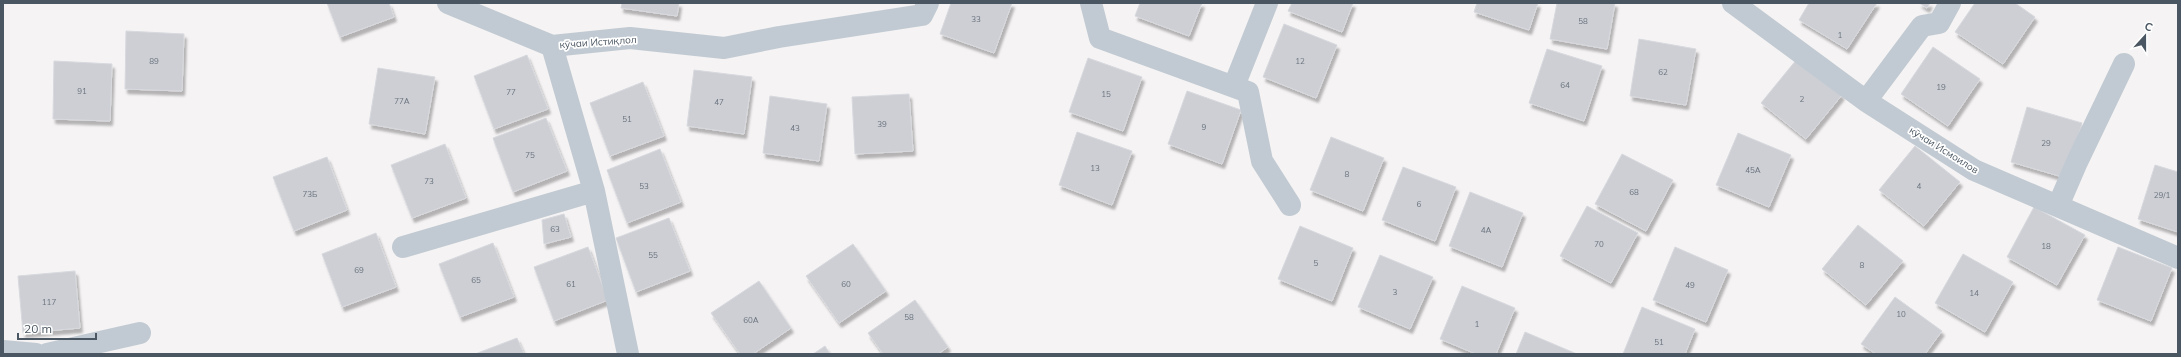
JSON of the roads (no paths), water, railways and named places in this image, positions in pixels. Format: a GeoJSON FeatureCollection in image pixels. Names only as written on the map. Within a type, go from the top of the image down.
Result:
{"type":"FeatureCollection","features":[{"type":"Feature","properties":{"kind":"street","name":"кӯчаи Истиқлол"},"geometry":{"type":"LineString","coordinates":[[448,3],[552,46],[630,38],[724,48],[779,37],[922,15],[928,3]]}},
{"type":"Feature","properties":{"kind":"street"},"geometry":{"type":"LineString","coordinates":[[1091,3],[1100,38],[1248,92],[1262,161],[1290,205]]}},
{"type":"Feature","properties":{"kind":"street"},"geometry":{"type":"LineString","coordinates":[[1234,86],[1267,3]]}},
{"type":"Feature","properties":{"kind":"street","name":"кӯчаи Исмоилов"},"geometry":{"type":"LineString","coordinates":[[1733,3],[1866,101],[1974,170],[2178,258]]}},
{"type":"Feature","properties":{"kind":"street"},"geometry":{"type":"LineString","coordinates":[[1866,101],[1922,26],[1939,23],[1950,3]]}},
{"type":"Feature","properties":{"kind":"street"},"geometry":{"type":"LineString","coordinates":[[552,46],[594,191],[628,354]]}},
{"type":"Feature","properties":{"kind":"street"},"geometry":{"type":"LineString","coordinates":[[2058,206],[2076,162],[2124,64]]}},
{"type":"Feature","properties":{"kind":"street"},"geometry":{"type":"LineString","coordinates":[[403,247],[594,191]]}},
{"type":"Feature","properties":{"kind":"street"},"geometry":{"type":"LineString","coordinates":[[48,354],[140,334]]}},
{"type":"Feature","properties":{"kind":"street"},"geometry":{"type":"LineString","coordinates":[[3,351],[36,354]]}}]}
